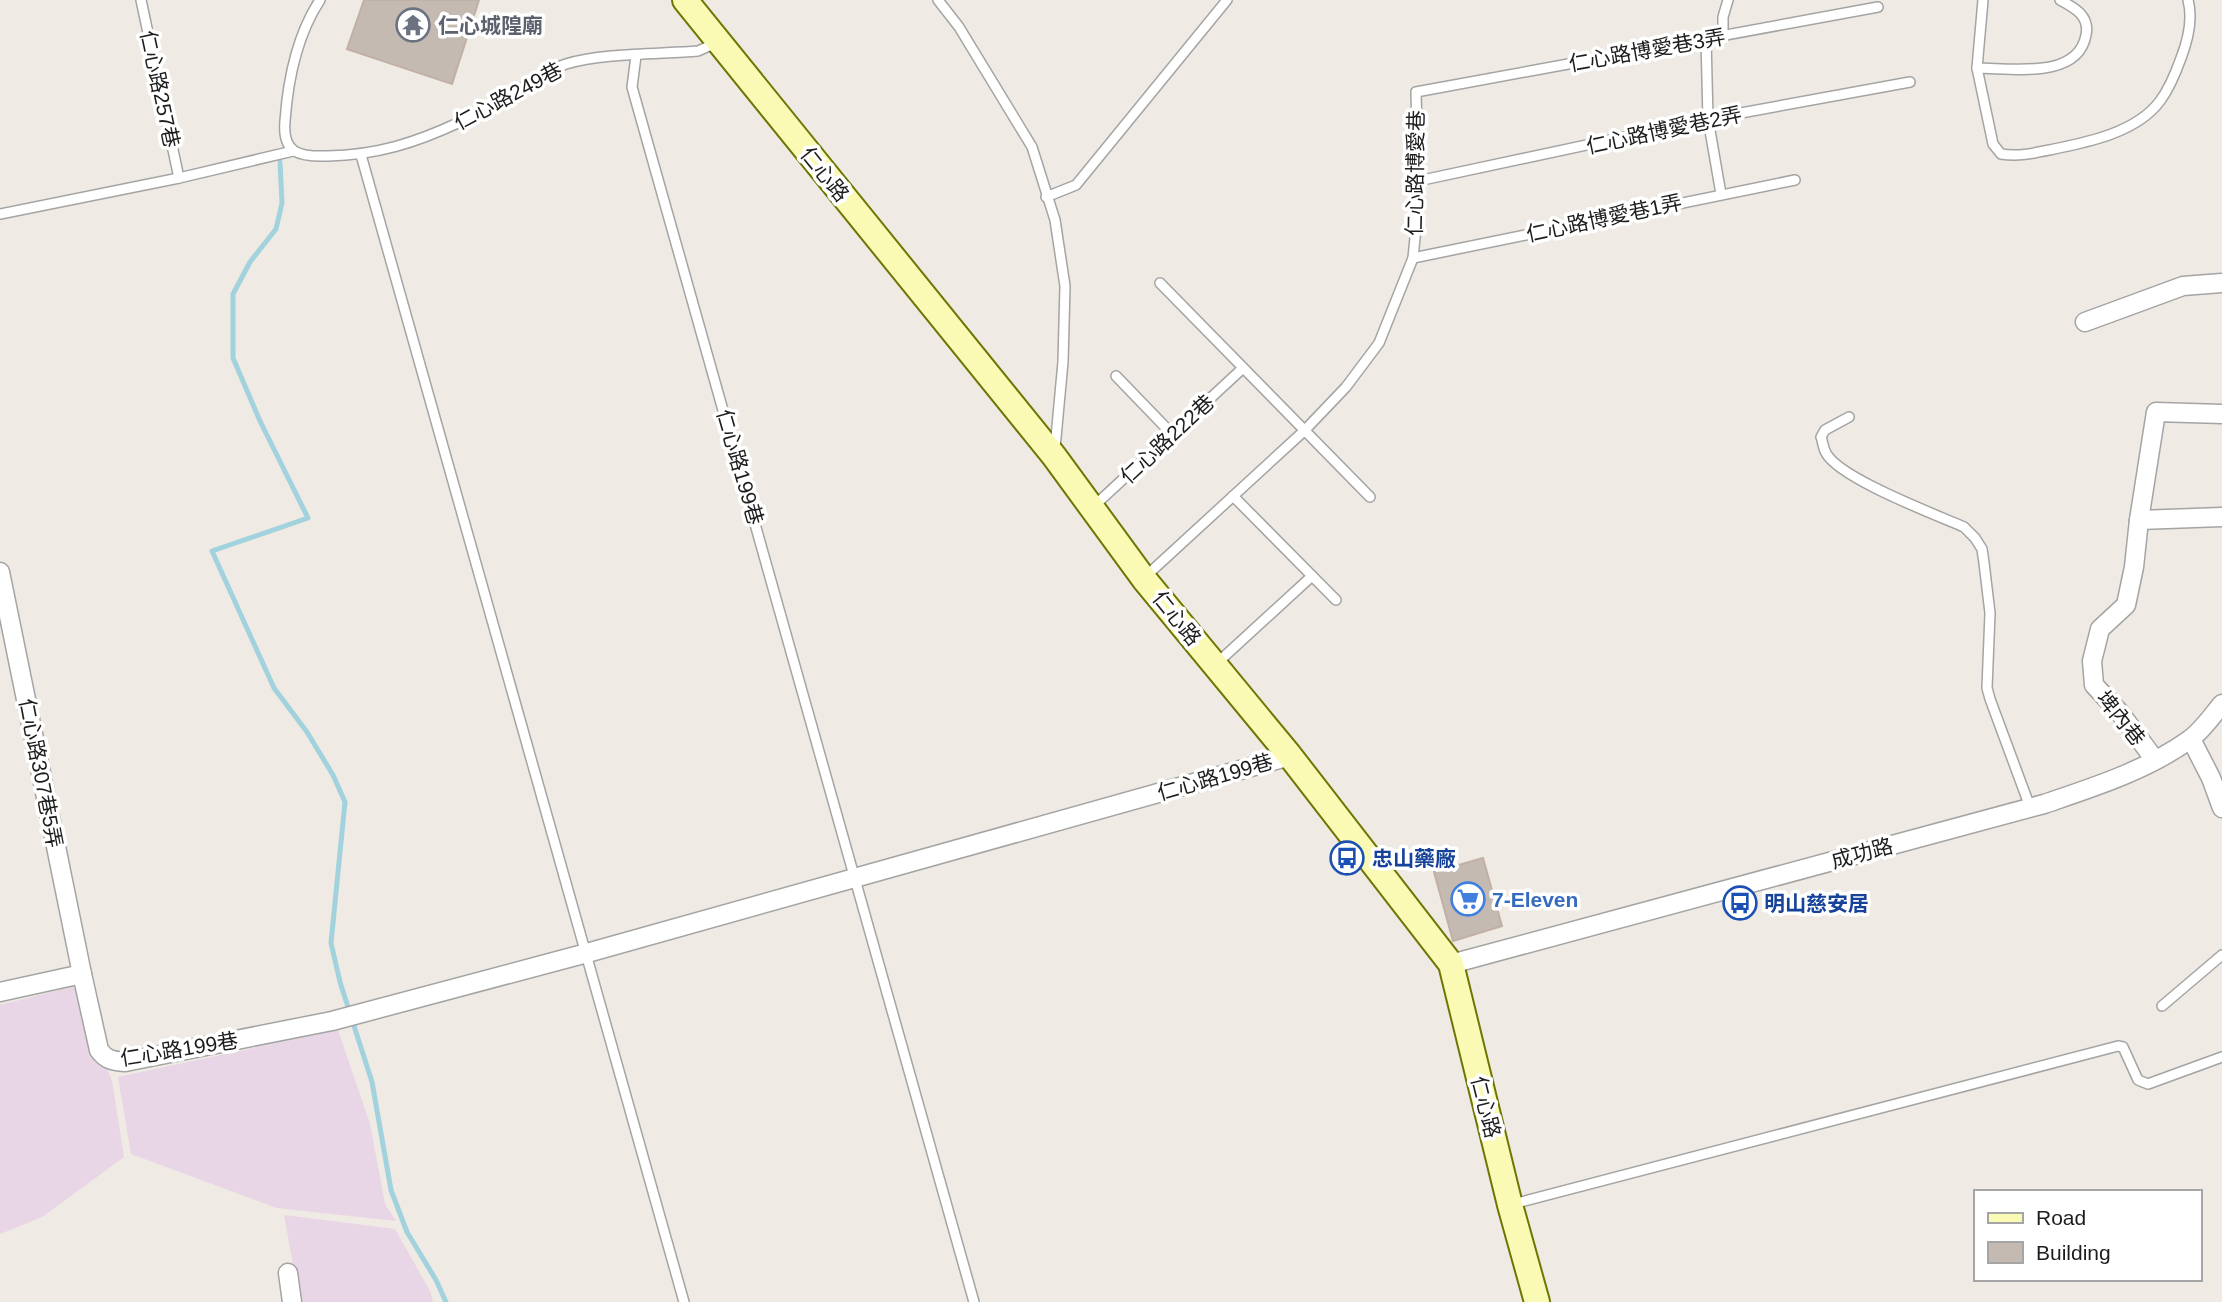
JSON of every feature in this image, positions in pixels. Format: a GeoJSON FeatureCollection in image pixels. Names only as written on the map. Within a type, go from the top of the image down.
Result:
{"type":"FeatureCollection","features":[{"type":"Feature","properties":{"kind":"street","name":"仁心路"},"geometry":{"type":"LineString","coordinates":[[685,0],[1054,456],[1144,579],[1290,756],[1451,964],[1510,1205],[1537,1302]]}},
{"type":"Feature","properties":{"kind":"street"},"geometry":{"type":"LineString","coordinates":[[2085,322],[2183,286],[2222,283]]}},
{"type":"Feature","properties":{"kind":"street","name":"埤內巷"},"geometry":{"type":"LineString","coordinates":[[2155,760],[2120,713],[2094,685],[2092,661],[2100,629],[2126,605],[2156,412],[2222,414]]}},
{"type":"Feature","properties":{"kind":"street"},"geometry":{"type":"LineString","coordinates":[[2139,520],[2222,517]]}},
{"type":"Feature","properties":{"kind":"street","name":"仁心路307巷5弄"},"geometry":{"type":"LineString","coordinates":[[0,572],[82,974]]}},
{"type":"Feature","properties":{"kind":"street"},"geometry":{"type":"LineString","coordinates":[[2222,704],[2191,739],[2211,778],[2222,808]]}},
{"type":"Feature","properties":{"kind":"street","name":"成功路"},"geometry":{"type":"LineString","coordinates":[[1451,964],[2030,807],[2107,783],[2191,739]]}},
{"type":"Feature","properties":{"kind":"street","name":"仁心路199巷"},"geometry":{"type":"LineString","coordinates":[[82,974],[99,1050],[104,1058],[125,1062],[339,1019],[587,953],[1290,756]]}},
{"type":"Feature","properties":{"kind":"street"},"geometry":{"type":"LineString","coordinates":[[0,992],[82,974]]}},
{"type":"Feature","properties":{"kind":"street"},"geometry":{"type":"LineString","coordinates":[[288,1273],[292,1302]]}},
{"type":"Feature","properties":{"kind":"lane","name":"仁心路257巷"},"geometry":{"type":"LineString","coordinates":[[141,0],[179,178]]}},
{"type":"Feature","properties":{"kind":"lane"},"geometry":{"type":"LineString","coordinates":[[0,214],[179,178],[293,151],[284,137],[290,87],[301,37],[320,0]]}},
{"type":"Feature","properties":{"kind":"lane"},"geometry":{"type":"LineString","coordinates":[[937,0],[959,27],[1032,147],[1055,220],[1065,286],[1063,362],[1054,456]]}},
{"type":"Feature","properties":{"kind":"lane"},"geometry":{"type":"LineString","coordinates":[[1046,197],[1076,185],[1227,0]]}},
{"type":"Feature","properties":{"kind":"lane"},"geometry":{"type":"LineString","coordinates":[[1723,36],[1723,17],[1728,0]]}},
{"type":"Feature","properties":{"kind":"lane"},"geometry":{"type":"LineString","coordinates":[[1983,0],[1977,68],[1993,144],[2001,154],[2015,157],[2080,144],[2133,125],[2159,102],[2177,69],[2188,39],[2188,0]]}},
{"type":"Feature","properties":{"kind":"lane"},"geometry":{"type":"LineString","coordinates":[[1977,68],[2041,69],[2068,63],[2084,46],[2088,27],[2080,11],[2060,0]]}},
{"type":"Feature","properties":{"kind":"lane","name":"仁心路博愛巷3弄"},"geometry":{"type":"LineString","coordinates":[[1416,92],[1878,7]]}},
{"type":"Feature","properties":{"kind":"lane"},"geometry":{"type":"LineString","coordinates":[[1706,39],[1709,119],[1721,194]]}},
{"type":"Feature","properties":{"kind":"lane","name":"仁心路249巷"},"geometry":{"type":"LineString","coordinates":[[293,151],[306,157],[361,155],[398,147],[437,133],[497,105],[543,74],[568,64],[698,51],[718,42]]}},
{"type":"Feature","properties":{"kind":"lane","name":"仁心路199巷"},"geometry":{"type":"LineString","coordinates":[[636,56],[632,87],[974,1302]]}},
{"type":"Feature","properties":{"kind":"lane","name":"仁心路博愛巷2弄"},"geometry":{"type":"LineString","coordinates":[[1418,181],[1709,119],[1910,82]]}},
{"type":"Feature","properties":{"kind":"lane","name":"仁心路博愛巷"},"geometry":{"type":"LineString","coordinates":[[1144,579],[1304,430],[1346,387],[1380,343],[1413,258],[1418,181],[1416,92]]}},
{"type":"Feature","properties":{"kind":"lane"},"geometry":{"type":"LineString","coordinates":[[361,155],[684,1302]]}},
{"type":"Feature","properties":{"kind":"lane","name":"仁心路博愛巷1弄"},"geometry":{"type":"LineString","coordinates":[[1413,258],[1795,180]]}},
{"type":"Feature","properties":{"kind":"lane"},"geometry":{"type":"LineString","coordinates":[[1160,283],[1370,497]]}},
{"type":"Feature","properties":{"kind":"lane","name":"仁心路222巷"},"geometry":{"type":"LineString","coordinates":[[1091,509],[1243,368]]}},
{"type":"Feature","properties":{"kind":"lane"},"geometry":{"type":"LineString","coordinates":[[1116,376],[1171,434]]}},
{"type":"Feature","properties":{"kind":"lane"},"geometry":{"type":"LineString","coordinates":[[1849,417],[1825,430],[1821,437],[1826,453],[1835,463],[1852,476],[1964,527],[1975,537],[1982,549],[1990,614],[1991,647],[1987,688],[2030,807]]}},
{"type":"Feature","properties":{"kind":"lane"},"geometry":{"type":"LineString","coordinates":[[1233,496],[1336,600]]}},
{"type":"Feature","properties":{"kind":"lane"},"geometry":{"type":"LineString","coordinates":[[1215,665],[1312,576]]}},
{"type":"Feature","properties":{"kind":"lane"},"geometry":{"type":"LineString","coordinates":[[2162,1006],[2222,955]]}},
{"type":"Feature","properties":{"kind":"lane"},"geometry":{"type":"LineString","coordinates":[[1510,1205],[2118,1046],[2123,1047],[2142,1084],[2222,1057]]}},
{"type":"Feature","properties":{"kind":"shaded area"},"geometry":{"type":"Polygon","coordinates":[[[75,986],[112,1081],[124,1157],[42,1217],[0,1234],[0,1005],[75,986]]]}},
{"type":"Feature","properties":{"kind":"shaded area"},"geometry":{"type":"Polygon","coordinates":[[[338,1030],[370,1124],[385,1204],[396,1221],[277,1208],[131,1154],[118,1077],[338,1030]]]}},
{"type":"Feature","properties":{"kind":"shaded area"},"geometry":{"type":"Polygon","coordinates":[[[284,1215],[395,1229],[430,1291],[433,1302],[300,1302],[284,1215]]]}},
{"type":"Feature","properties":{"kind":"building","name":"仁心城隍廟"},"geometry":{"type":"Polygon","coordinates":[[[364,0],[479,0],[452,84],[347,49],[364,0]]]}},
{"type":"Feature","properties":{"kind":"building","name":"7-Eleven"},"geometry":{"type":"Polygon","coordinates":[[[1483,858],[1502,926],[1453,941],[1434,872],[1483,858]]]}},
{"type":"Feature","properties":{"kind":"waterway"},"geometry":{"type":"LineString","coordinates":[[280,162],[282,203],[276,229],[250,262],[233,294],[233,358],[260,421],[308,518],[212,551],[274,688],[307,732],[333,775],[345,802],[331,943],[340,982],[372,1082],[391,1190],[407,1232],[446,1302]]}},
{"type":"Feature","properties":{"kind":"place","name":"仁心城隍廟"},"geometry":{"type":"Point","coordinates":[413,25]}},
{"type":"Feature","properties":{"kind":"place","name":"忠山藥廠"},"geometry":{"type":"Point","coordinates":[1347,858]}},
{"type":"Feature","properties":{"kind":"place","name":"7-Eleven"},"geometry":{"type":"Point","coordinates":[1468,899]}},
{"type":"Feature","properties":{"kind":"place","name":"明山慈安居"},"geometry":{"type":"Point","coordinates":[1740,903]}}]}
